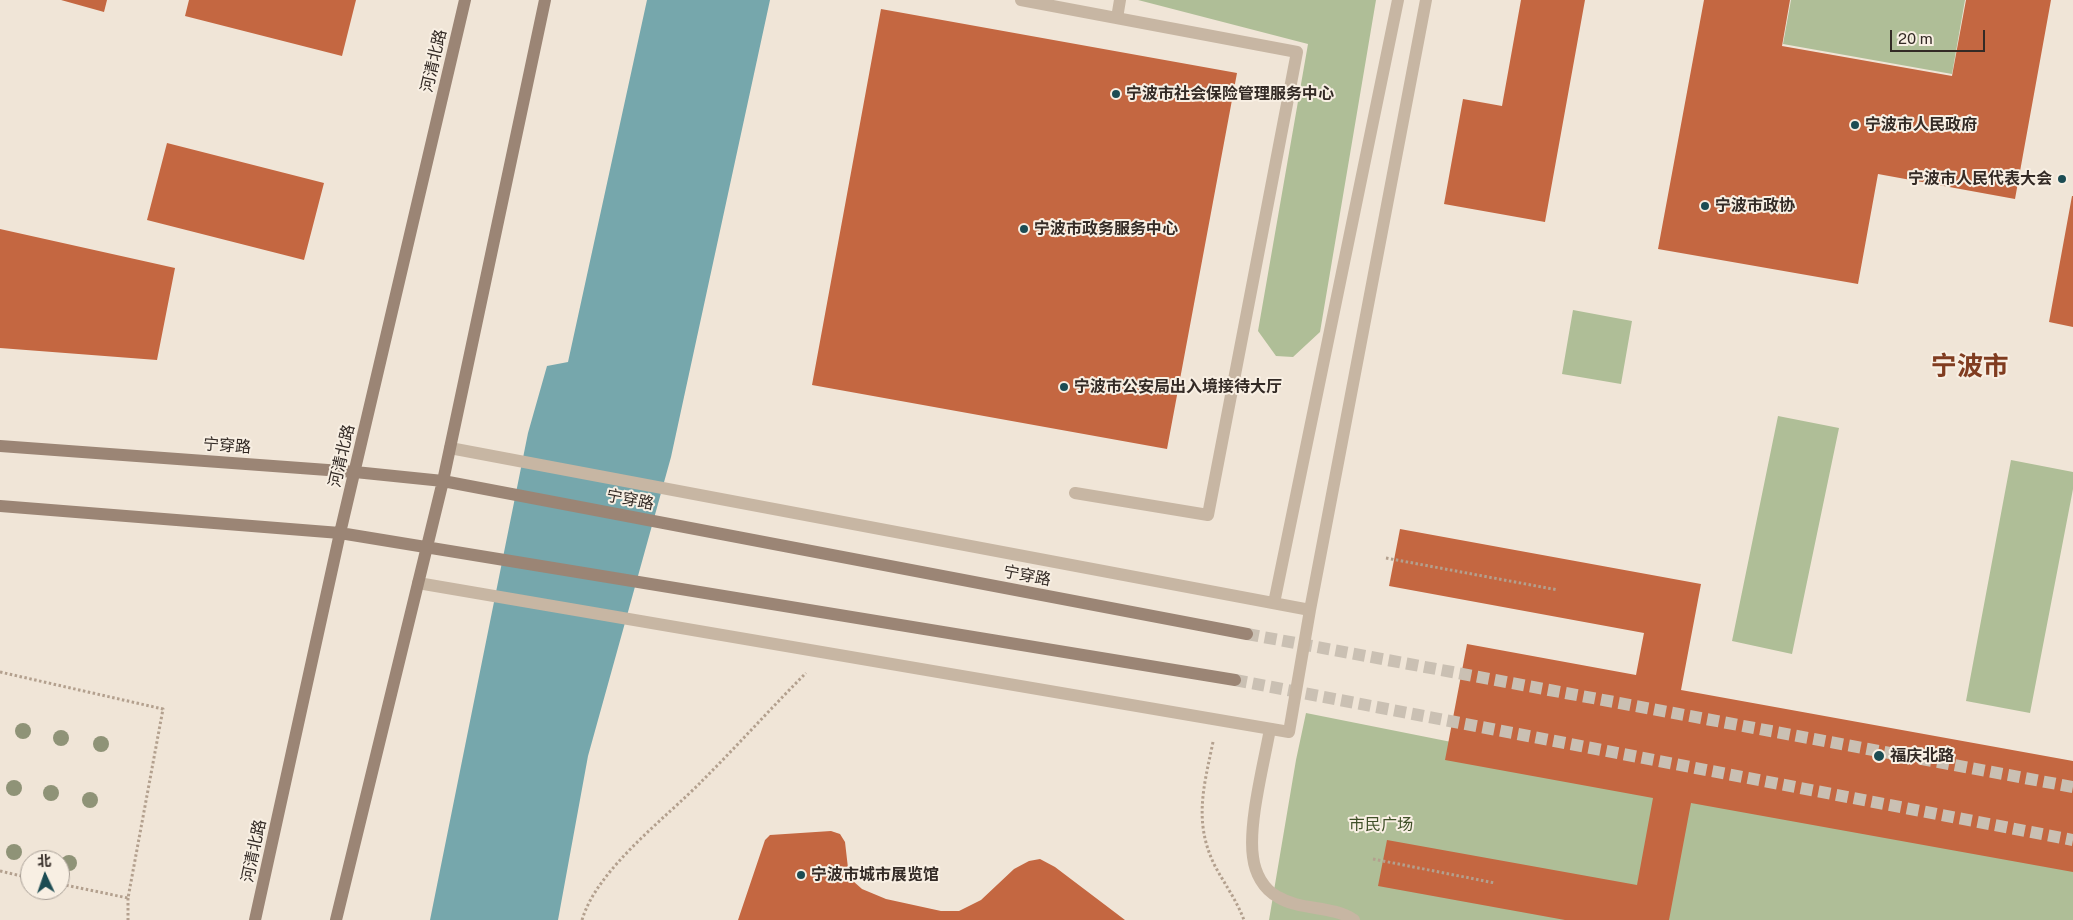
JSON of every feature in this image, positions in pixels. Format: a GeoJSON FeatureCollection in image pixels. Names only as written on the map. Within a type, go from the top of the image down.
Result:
{"type":"FeatureCollection","features":[{"type":"Feature","properties":{"kind":"main road","name":"河清北路"},"geometry":{"type":"LineString","coordinates":[[255,920],[340,533],[465,0]]}},
{"type":"Feature","properties":{"kind":"main road"},"geometry":{"type":"LineString","coordinates":[[336,920],[443,481],[545,0]]}},
{"type":"Feature","properties":{"kind":"main road","name":"宁穿路"},"geometry":{"type":"LineString","coordinates":[[0,446],[355,472],[443,481],[1247,634]]}},
{"type":"Feature","properties":{"kind":"main road"},"geometry":{"type":"LineString","coordinates":[[0,506],[340,533],[1235,680]]}},
{"type":"Feature","properties":{"kind":"street"},"geometry":{"type":"LineString","coordinates":[[1021,0],[1298,52],[1208,515],[1075,493]]}},
{"type":"Feature","properties":{"kind":"street"},"geometry":{"type":"LineString","coordinates":[[1071,0],[1079,11]]}},
{"type":"Feature","properties":{"kind":"street"},"geometry":{"type":"LineString","coordinates":[[1117,18],[1120,0]]}},
{"type":"Feature","properties":{"kind":"street"},"geometry":{"type":"LineString","coordinates":[[1274,603],[1398,0]]}},
{"type":"Feature","properties":{"kind":"street"},"geometry":{"type":"LineString","coordinates":[[418,583],[1289,732],[1310,610],[1426,0]]}},
{"type":"Feature","properties":{"kind":"street"},"geometry":{"type":"LineString","coordinates":[[450,448],[1310,610]]}},
{"type":"Feature","properties":{"kind":"street"},"geometry":{"type":"LineString","coordinates":[[1270,728],[1254,825],[1252,856],[1256,873],[1266,888],[1279,898],[1343,914],[1354,920]]}},
{"type":"Feature","properties":{"kind":"path"},"geometry":{"type":"LineString","coordinates":[[1386,558],[1558,590]]}},
{"type":"Feature","properties":{"kind":"path"},"geometry":{"type":"LineString","coordinates":[[582,920],[585,910],[603,882],[631,849],[702,780],[826,653]]}},
{"type":"Feature","properties":{"kind":"path"},"geometry":{"type":"LineString","coordinates":[[0,672],[163,709],[128,898],[128,920]]}},
{"type":"Feature","properties":{"kind":"path"},"geometry":{"type":"LineString","coordinates":[[1217,720],[1201,811],[1203,838],[1214,864],[1244,920]]}},
{"type":"Feature","properties":{"kind":"path"},"geometry":{"type":"LineString","coordinates":[[1373,859],[1495,883]]}},
{"type":"Feature","properties":{"kind":"path"},"geometry":{"type":"LineString","coordinates":[[0,871],[20,876]]}},
{"type":"Feature","properties":{"kind":"path"},"geometry":{"type":"LineString","coordinates":[[70,886],[128,898]]}},
{"type":"Feature","properties":{"kind":"green space"},"geometry":{"type":"Polygon","coordinates":[[[1138,0],[1376,0],[1320,332],[1293,357],[1276,356],[1258,331],[1308,44],[1138,0]]]}},
{"type":"Feature","properties":{"kind":"green space"},"geometry":{"type":"Polygon","coordinates":[[[1791,0],[1965,0],[1952,74],[1783,44],[1791,0]]]}},
{"type":"Feature","properties":{"kind":"green space"},"geometry":{"type":"Polygon","coordinates":[[[1573,310],[1632,321],[1621,384],[1562,374],[1573,310]]]}},
{"type":"Feature","properties":{"kind":"green space"},"geometry":{"type":"Polygon","coordinates":[[[1778,416],[1839,428],[1792,654],[1732,641],[1778,416]]]}},
{"type":"Feature","properties":{"kind":"green space"},"geometry":{"type":"Polygon","coordinates":[[[2011,460],[2073,472],[2073,489],[2030,713],[1966,701],[2011,460]]]}},
{"type":"Feature","properties":{"kind":"green space","name":"市民广场"},"geometry":{"type":"Polygon","coordinates":[[[1306,713],[2073,866],[2073,920],[1269,920],[1296,760],[1306,713]]]}},
{"type":"Feature","properties":{"kind":"water"},"geometry":{"type":"Polygon","coordinates":[[[647,0],[770,0],[671,457],[588,756],[558,920],[430,920],[528,433],[547,366],[568,362],[647,0]]]}},
{"type":"Feature","properties":{"kind":"building"},"geometry":{"type":"Polygon","coordinates":[[[61,0],[107,0],[104,12],[61,0]]]}},
{"type":"Feature","properties":{"kind":"building"},"geometry":{"type":"Polygon","coordinates":[[[189,0],[356,0],[342,56],[185,16],[189,0]]]}},
{"type":"Feature","properties":{"kind":"building"},"geometry":{"type":"Polygon","coordinates":[[[1521,0],[1585,0],[1545,222],[1444,204],[1463,99],[1502,106],[1521,0]]]}},
{"type":"Feature","properties":{"kind":"building","name":"宁波市人民政府"},"geometry":{"type":"Polygon","coordinates":[[[1704,0],[1790,0],[1782,46],[1952,76],[1966,0],[2051,0],[2015,199],[1878,174],[1858,284],[1658,249],[1704,0]]]}},
{"type":"Feature","properties":{"kind":"building","name":"宁波市政务服务中心"},"geometry":{"type":"Polygon","coordinates":[[[881,9],[1237,73],[1167,449],[812,385],[881,9]]]}},
{"type":"Feature","properties":{"kind":"building"},"geometry":{"type":"Polygon","coordinates":[[[167,143],[324,183],[304,260],[147,220],[167,143]]]}},
{"type":"Feature","properties":{"kind":"building"},"geometry":{"type":"Polygon","coordinates":[[[2073,196],[2073,327],[2049,322],[2073,196]]]}},
{"type":"Feature","properties":{"kind":"building"},"geometry":{"type":"Polygon","coordinates":[[[0,229],[175,268],[157,360],[0,348],[0,229]]]}},
{"type":"Feature","properties":{"kind":"building","name":"福庆北路"},"geometry":{"type":"Polygon","coordinates":[[[1400,529],[1701,584],[1681,690],[2073,761],[2073,872],[1691,803],[1669,920],[1565,920],[1378,886],[1387,840],[1637,885],[1653,798],[1445,760],[1467,644],[1636,675],[1644,633],[1389,586],[1400,529]]]}},
{"type":"Feature","properties":{"kind":"building","name":"宁波市城市展览馆"},"geometry":{"type":"Polygon","coordinates":[[[831,831],[840,834],[845,842],[848,868],[853,881],[862,889],[886,899],[941,911],[959,911],[981,900],[1014,869],[1029,861],[1040,859],[1055,867],[1125,920],[738,920],[765,840],[770,835],[831,831]]]}},
{"type":"Feature","properties":{"kind":"tunnel"},"geometry":{"type":"LineString","coordinates":[[1247,634],[2073,787]]}},
{"type":"Feature","properties":{"kind":"tunnel"},"geometry":{"type":"LineString","coordinates":[[1235,680],[2073,840]]}},
{"type":"Feature","properties":{"kind":"place","name":"宁波市社会保险管理服务中心"},"geometry":{"type":"Point","coordinates":[1116,94]}},
{"type":"Feature","properties":{"kind":"place","name":"宁波市人民政府"},"geometry":{"type":"Point","coordinates":[1855,125]}},
{"type":"Feature","properties":{"kind":"place","name":"宁波市人民代表大会"},"geometry":{"type":"Point","coordinates":[2062,179]}},
{"type":"Feature","properties":{"kind":"place","name":"宁波市政协"},"geometry":{"type":"Point","coordinates":[1705,206]}},
{"type":"Feature","properties":{"kind":"place","name":"宁波市政务服务中心"},"geometry":{"type":"Point","coordinates":[1024,229]}},
{"type":"Feature","properties":{"kind":"place","name":"宁波市公安局出入境接待大厅"},"geometry":{"type":"Point","coordinates":[1064,387]}},
{"type":"Feature","properties":{"kind":"place","name":"福庆北路"},"geometry":{"type":"Point","coordinates":[1879,756]}},
{"type":"Feature","properties":{"kind":"place","name":"宁波市城市展览馆"},"geometry":{"type":"Point","coordinates":[801,875]}},
{"type":"Feature","properties":{"kind":"district","name":"宁波市"},"geometry":{"type":"Point","coordinates":[1970,367]}}]}
